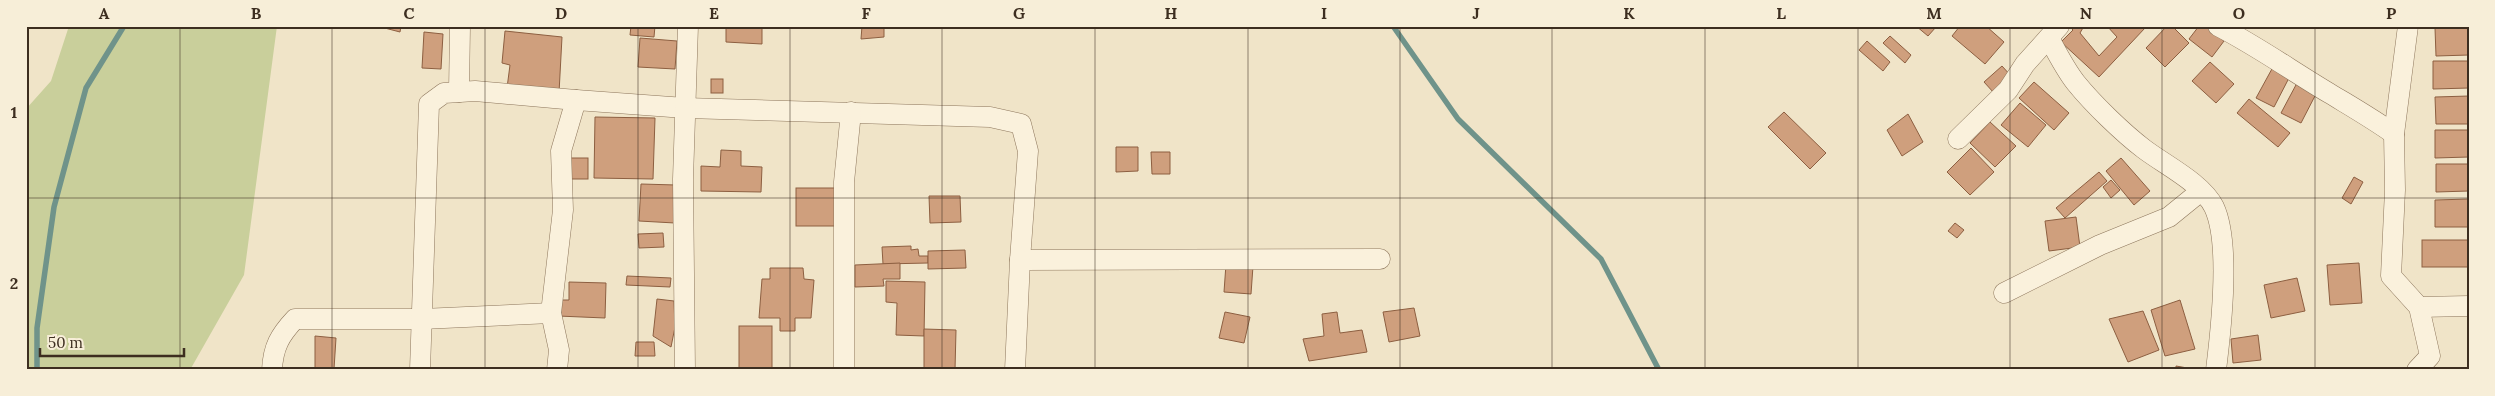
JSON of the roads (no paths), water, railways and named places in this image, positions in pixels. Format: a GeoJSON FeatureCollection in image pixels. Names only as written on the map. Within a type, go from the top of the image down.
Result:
{"type":"FeatureCollection","features":[{"type":"Feature","properties":{"kind":"street"},"geometry":{"type":"LineString","coordinates":[[459,92],[460,26]]}},
{"type":"Feature","properties":{"kind":"street"},"geometry":{"type":"LineString","coordinates":[[685,370],[683,178],[688,26]]}},
{"type":"Feature","properties":{"kind":"street"},"geometry":{"type":"LineString","coordinates":[[2218,26],[2275,57],[2329,93],[2366,113],[2394,134]]}},
{"type":"Feature","properties":{"kind":"street"},"geometry":{"type":"LineString","coordinates":[[2408,26],[2394,134],[2395,190],[2391,276],[2419,307],[2430,356],[2417,370]]}},
{"type":"Feature","properties":{"kind":"street"},"geometry":{"type":"LineString","coordinates":[[1958,139],[2008,90],[2025,64],[2054,32],[2076,83],[2121,129],[2201,191],[2214,208],[2220,232],[2222,261],[2222,320],[2216,370]]}},
{"type":"Feature","properties":{"kind":"street"},"geometry":{"type":"LineString","coordinates":[[420,370],[429,104],[444,93],[459,92],[685,108],[990,117],[1021,124],[1028,151],[1020,260],[1015,370]]}},
{"type":"Feature","properties":{"kind":"street"},"geometry":{"type":"LineString","coordinates":[[557,370],[559,350],[551,313],[563,210],[560,151],[576,100]]}},
{"type":"Feature","properties":{"kind":"street"},"geometry":{"type":"LineString","coordinates":[[844,370],[844,182],[850,112]]}},
{"type":"Feature","properties":{"kind":"street"},"geometry":{"type":"LineString","coordinates":[[2004,293],[2100,245],[2169,217],[2201,191]]}},
{"type":"Feature","properties":{"kind":"street"},"geometry":{"type":"LineString","coordinates":[[1020,260],[1380,259]]}},
{"type":"Feature","properties":{"kind":"street"},"geometry":{"type":"LineString","coordinates":[[2419,307],[2463,310]]}},
{"type":"Feature","properties":{"kind":"street"},"geometry":{"type":"LineString","coordinates":[[272,370],[272,359],[280,334],[295,319],[422,319],[551,313]]}},
{"type":"Feature","properties":{"kind":"waterway"},"geometry":{"type":"LineString","coordinates":[[37,370],[37,328],[54,207],[86,88],[124,26]]}},
{"type":"Feature","properties":{"kind":"waterway"},"geometry":{"type":"LineString","coordinates":[[1393,26],[1458,119],[1601,259],[1659,370]]}}]}
